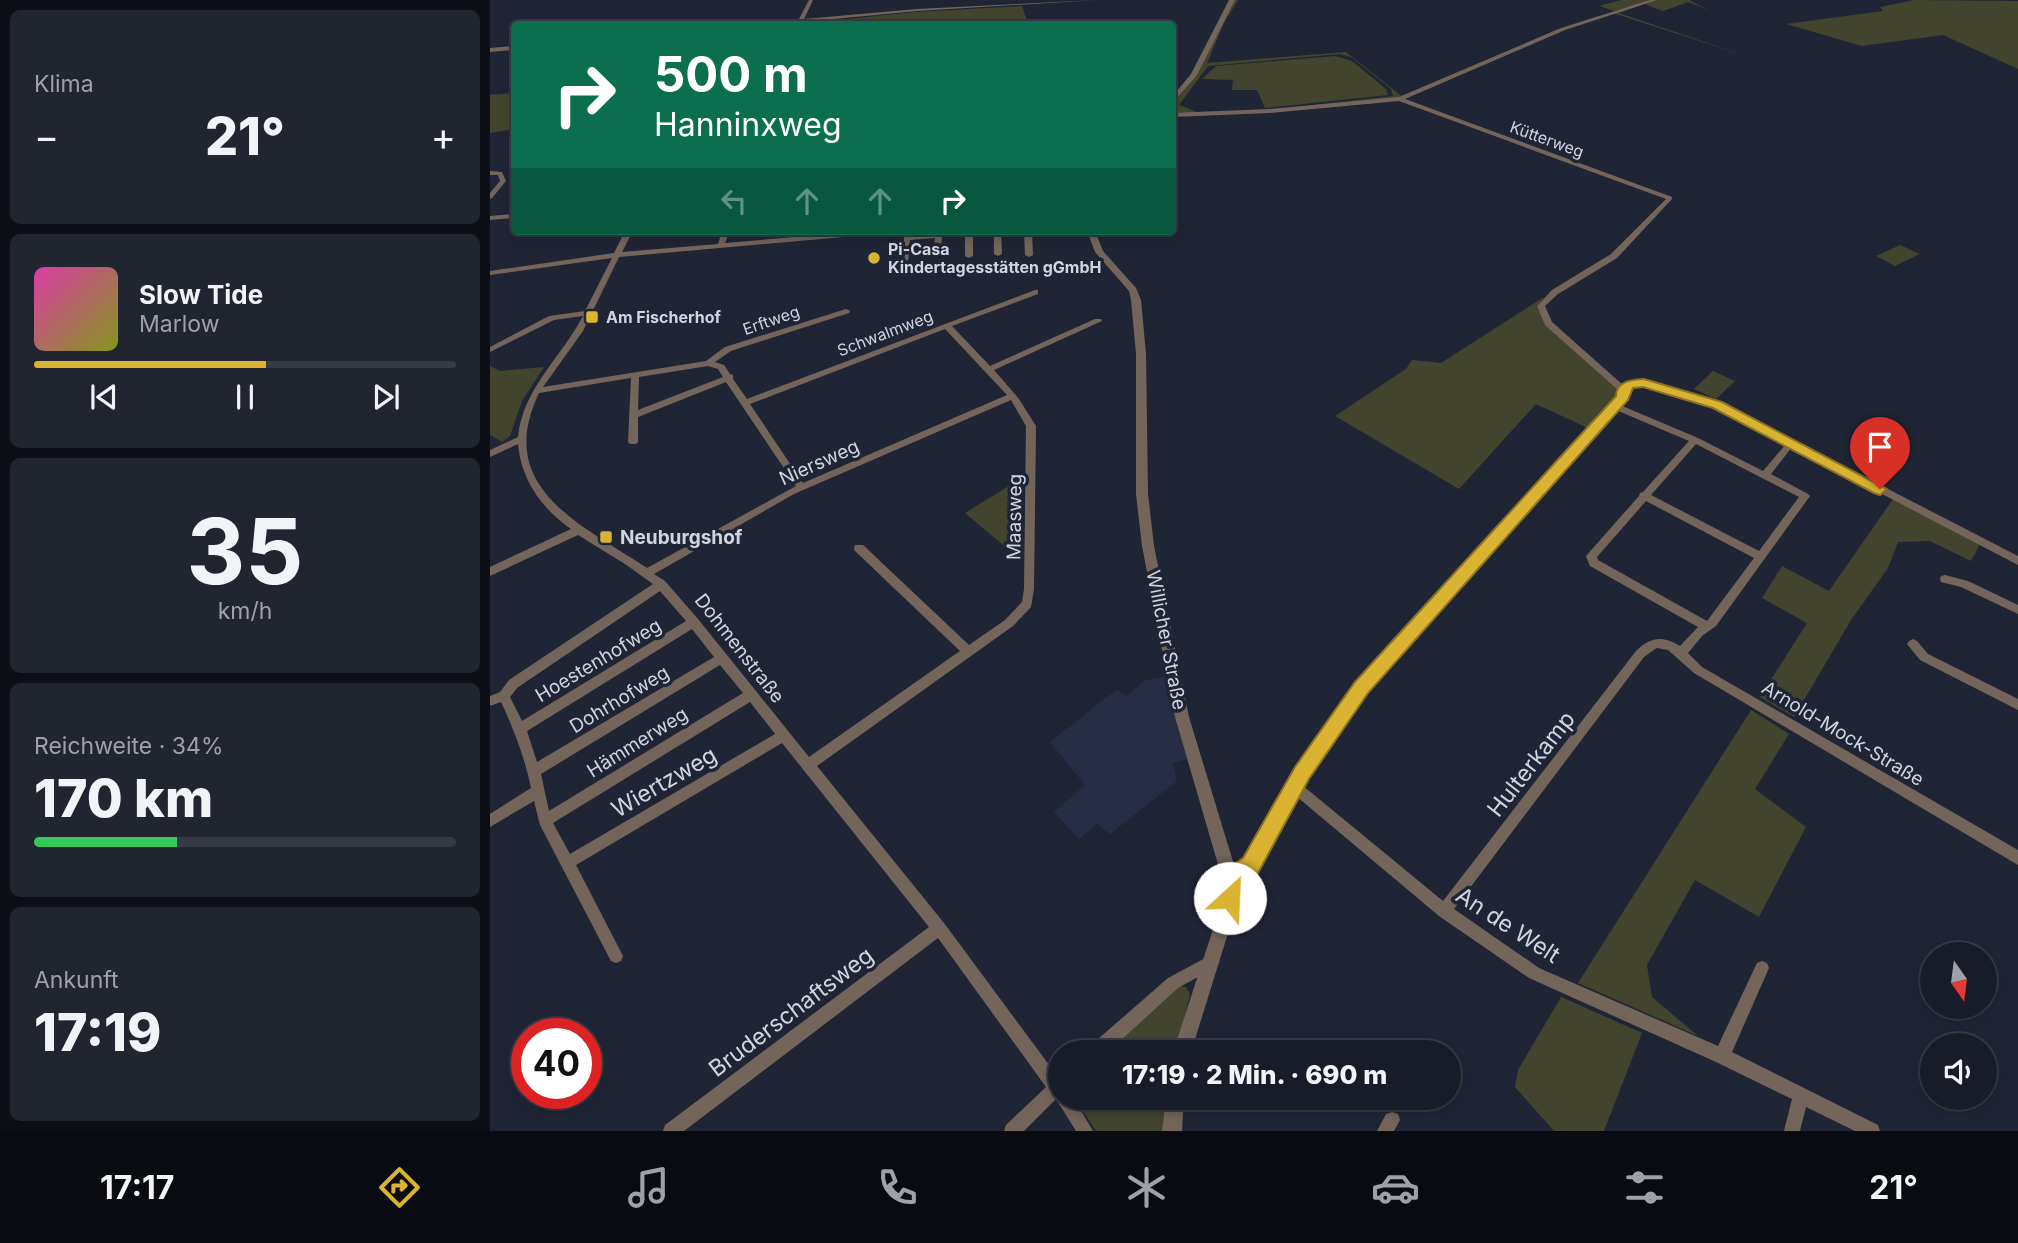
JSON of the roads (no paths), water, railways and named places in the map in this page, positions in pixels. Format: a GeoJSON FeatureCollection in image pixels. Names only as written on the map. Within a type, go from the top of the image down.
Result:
{"type":"FeatureCollection","features":[{"type":"Feature","properties":{"kind":"street"},"geometry":{"type":"LineString","coordinates":[[801,21],[811,0]]}},
{"type":"Feature","properties":{"kind":"street"},"geometry":{"type":"LineString","coordinates":[[826,21],[1096,0]]}},
{"type":"Feature","properties":{"kind":"street"},"geometry":{"type":"LineString","coordinates":[[1176,97],[1194,75],[1232,0]]}},
{"type":"Feature","properties":{"kind":"street","name":"Kütterweg"},"geometry":{"type":"LineString","coordinates":[[1176,115],[1270,111],[1400,99],[1563,29],[1655,0]]}},
{"type":"Feature","properties":{"kind":"street"},"geometry":{"type":"LineString","coordinates":[[490,50],[511,48]]}},
{"type":"Feature","properties":{"kind":"street","name":"Kütterweg"},"geometry":{"type":"LineString","coordinates":[[1400,99],[1670,198],[1614,256],[1555,292],[1541,306],[1548,323],[1623,390]]}},
{"type":"Feature","properties":{"kind":"street"},"geometry":{"type":"LineString","coordinates":[[490,173],[500,173],[503,181]]}},
{"type":"Feature","properties":{"kind":"street"},"geometry":{"type":"LineString","coordinates":[[490,197],[503,181],[511,180]]}},
{"type":"Feature","properties":{"kind":"street"},"geometry":{"type":"LineString","coordinates":[[490,218],[511,216]]}},
{"type":"Feature","properties":{"kind":"street","name":"Dohmenstraße"},"geometry":{"type":"LineString","coordinates":[[627,235],[578,333],[528,406],[520,439],[525,466],[536,491],[579,530],[661,584],[723,657],[750,695],[939,928],[1048,1074]]}},
{"type":"Feature","properties":{"kind":"street"},"geometry":{"type":"LineString","coordinates":[[721,246],[725,235]]}},
{"type":"Feature","properties":{"kind":"street"},"geometry":{"type":"LineString","coordinates":[[490,273],[616,255],[826,235]]}},
{"type":"Feature","properties":{"kind":"street"},"geometry":{"type":"LineString","coordinates":[[904,262],[907,235]]}},
{"type":"Feature","properties":{"kind":"street"},"geometry":{"type":"LineString","coordinates":[[937,254],[939,235]]}},
{"type":"Feature","properties":{"kind":"street"},"geometry":{"type":"LineString","coordinates":[[969,235],[969,256]]}},
{"type":"Feature","properties":{"kind":"street"},"geometry":{"type":"LineString","coordinates":[[997,235],[998,254]]}},
{"type":"Feature","properties":{"kind":"street"},"geometry":{"type":"LineString","coordinates":[[1028,235],[1029,255]]}},
{"type":"Feature","properties":{"kind":"street","name":"Willicher Straße"},"geometry":{"type":"LineString","coordinates":[[1092,235],[1099,252],[1133,290],[1136,300],[1140,354],[1142,494],[1148,546],[1182,717],[1230,878],[1226,914],[1186,1040]]}},
{"type":"Feature","properties":{"kind":"street","name":"Schwalmweg"},"geometry":{"type":"LineString","coordinates":[[746,402],[1035,292]]}},
{"type":"Feature","properties":{"kind":"street","name":"Erftweg"},"geometry":{"type":"LineString","coordinates":[[536,391],[708,363],[728,349],[846,311]]}},
{"type":"Feature","properties":{"kind":"street"},"geometry":{"type":"LineString","coordinates":[[490,349],[552,318],[587,313]]}},
{"type":"Feature","properties":{"kind":"street"},"geometry":{"type":"LineString","coordinates":[[987,370],[1098,321]]}},
{"type":"Feature","properties":{"kind":"street","name":"Maasweg"},"geometry":{"type":"LineString","coordinates":[[808,765],[1009,623],[1027,604],[1031,426],[1027,415],[1012,396],[946,325]]}},
{"type":"Feature","properties":{"kind":"street"},"geometry":{"type":"LineString","coordinates":[[708,363],[721,367],[730,377],[802,488]]}},
{"type":"Feature","properties":{"kind":"street"},"geometry":{"type":"LineString","coordinates":[[633,442],[635,375]]}},
{"type":"Feature","properties":{"kind":"street"},"geometry":{"type":"LineString","coordinates":[[634,415],[730,377]]}},
{"type":"Feature","properties":{"kind":"street"},"geometry":{"type":"LineString","coordinates":[[1230,878],[1250,865],[1296,788],[1302,773],[1362,688],[1623,397],[1623,390],[1629,385],[1644,383],[1718,405],[2018,561]]}},
{"type":"Feature","properties":{"kind":"street","name":"Niersweg"},"geometry":{"type":"LineString","coordinates":[[647,573],[698,541],[802,488],[1012,396]]}},
{"type":"Feature","properties":{"kind":"street"},"geometry":{"type":"LineString","coordinates":[[1614,406],[1695,440],[1805,496],[1708,627],[1698,633],[1682,652]]}},
{"type":"Feature","properties":{"kind":"street"},"geometry":{"type":"LineString","coordinates":[[490,454],[520,439]]}},
{"type":"Feature","properties":{"kind":"street"},"geometry":{"type":"LineString","coordinates":[[1695,440],[1592,553],[1591,560],[1708,627]]}},
{"type":"Feature","properties":{"kind":"street"},"geometry":{"type":"LineString","coordinates":[[1765,475],[1787,447]]}},
{"type":"Feature","properties":{"kind":"street"},"geometry":{"type":"LineString","coordinates":[[1643,495],[1760,556]]}},
{"type":"Feature","properties":{"kind":"street"},"geometry":{"type":"LineString","coordinates":[[490,572],[579,530]]}},
{"type":"Feature","properties":{"kind":"street"},"geometry":{"type":"LineString","coordinates":[[859,548],[967,651]]}},
{"type":"Feature","properties":{"kind":"street"},"geometry":{"type":"LineString","coordinates":[[1945,579],[1964,584],[2018,610]]}},
{"type":"Feature","properties":{"kind":"street"},"geometry":{"type":"LineString","coordinates":[[616,957],[545,821],[534,771],[520,729],[497,699],[513,684],[661,584]]}},
{"type":"Feature","properties":{"kind":"street","name":"Hoestenhofweg"},"geometry":{"type":"LineString","coordinates":[[520,729],[694,622]]}},
{"type":"Feature","properties":{"kind":"street","name":"Arnold-Mock-Straße"},"geometry":{"type":"LineString","coordinates":[[1652,645],[1669,645],[1682,652],[1698,670],[2018,858]]}},
{"type":"Feature","properties":{"kind":"street","name":"Hulterkamp"},"geometry":{"type":"LineString","coordinates":[[1444,911],[1640,654],[1652,645]]}},
{"type":"Feature","properties":{"kind":"street"},"geometry":{"type":"LineString","coordinates":[[1913,645],[1924,657],[2018,705]]}},
{"type":"Feature","properties":{"kind":"street","name":"Dohrhofweg"},"geometry":{"type":"LineString","coordinates":[[534,771],[723,657]]}},
{"type":"Feature","properties":{"kind":"street","name":"Hämmerweg"},"geometry":{"type":"LineString","coordinates":[[545,821],[750,695]]}},
{"type":"Feature","properties":{"kind":"street","name":"Wiertzweg"},"geometry":{"type":"LineString","coordinates":[[566,863],[783,736]]}},
{"type":"Feature","properties":{"kind":"street","name":"An de Welt"},"geometry":{"type":"LineString","coordinates":[[1296,788],[1444,911],[1534,973],[1722,1056],[1872,1131]]}},
{"type":"Feature","properties":{"kind":"street"},"geometry":{"type":"LineString","coordinates":[[490,821],[537,792]]}},
{"type":"Feature","properties":{"kind":"street","name":"Bruderschaftsweg"},"geometry":{"type":"LineString","coordinates":[[671,1131],[939,928]]}},
{"type":"Feature","properties":{"kind":"street"},"geometry":{"type":"LineString","coordinates":[[1110,1040],[1173,984],[1209,962]]}},
{"type":"Feature","properties":{"kind":"street"},"geometry":{"type":"LineString","coordinates":[[1722,1056],[1762,968]]}},
{"type":"Feature","properties":{"kind":"street"},"geometry":{"type":"LineString","coordinates":[[1792,1131],[1801,1095]]}},
{"type":"Feature","properties":{"kind":"street"},"geometry":{"type":"LineString","coordinates":[[1012,1131],[1048,1100]]}},
{"type":"Feature","properties":{"kind":"street","name":"Dohmenstraße"},"geometry":{"type":"LineString","coordinates":[[1072,1110],[1085,1131]]}},
{"type":"Feature","properties":{"kind":"street"},"geometry":{"type":"LineString","coordinates":[[1172,1131],[1174,1110]]}},
{"type":"Feature","properties":{"kind":"place","name":"Pi-Casa Kindertagesstätten gGmbH"},"geometry":{"type":"Point","coordinates":[874,258]}},
{"type":"Feature","properties":{"kind":"place","name":"Am Fischerhof"},"geometry":{"type":"Point","coordinates":[592,317]}},
{"type":"Feature","properties":{"kind":"place","name":"Neuburgshof"},"geometry":{"type":"Point","coordinates":[606,537]}}]}
